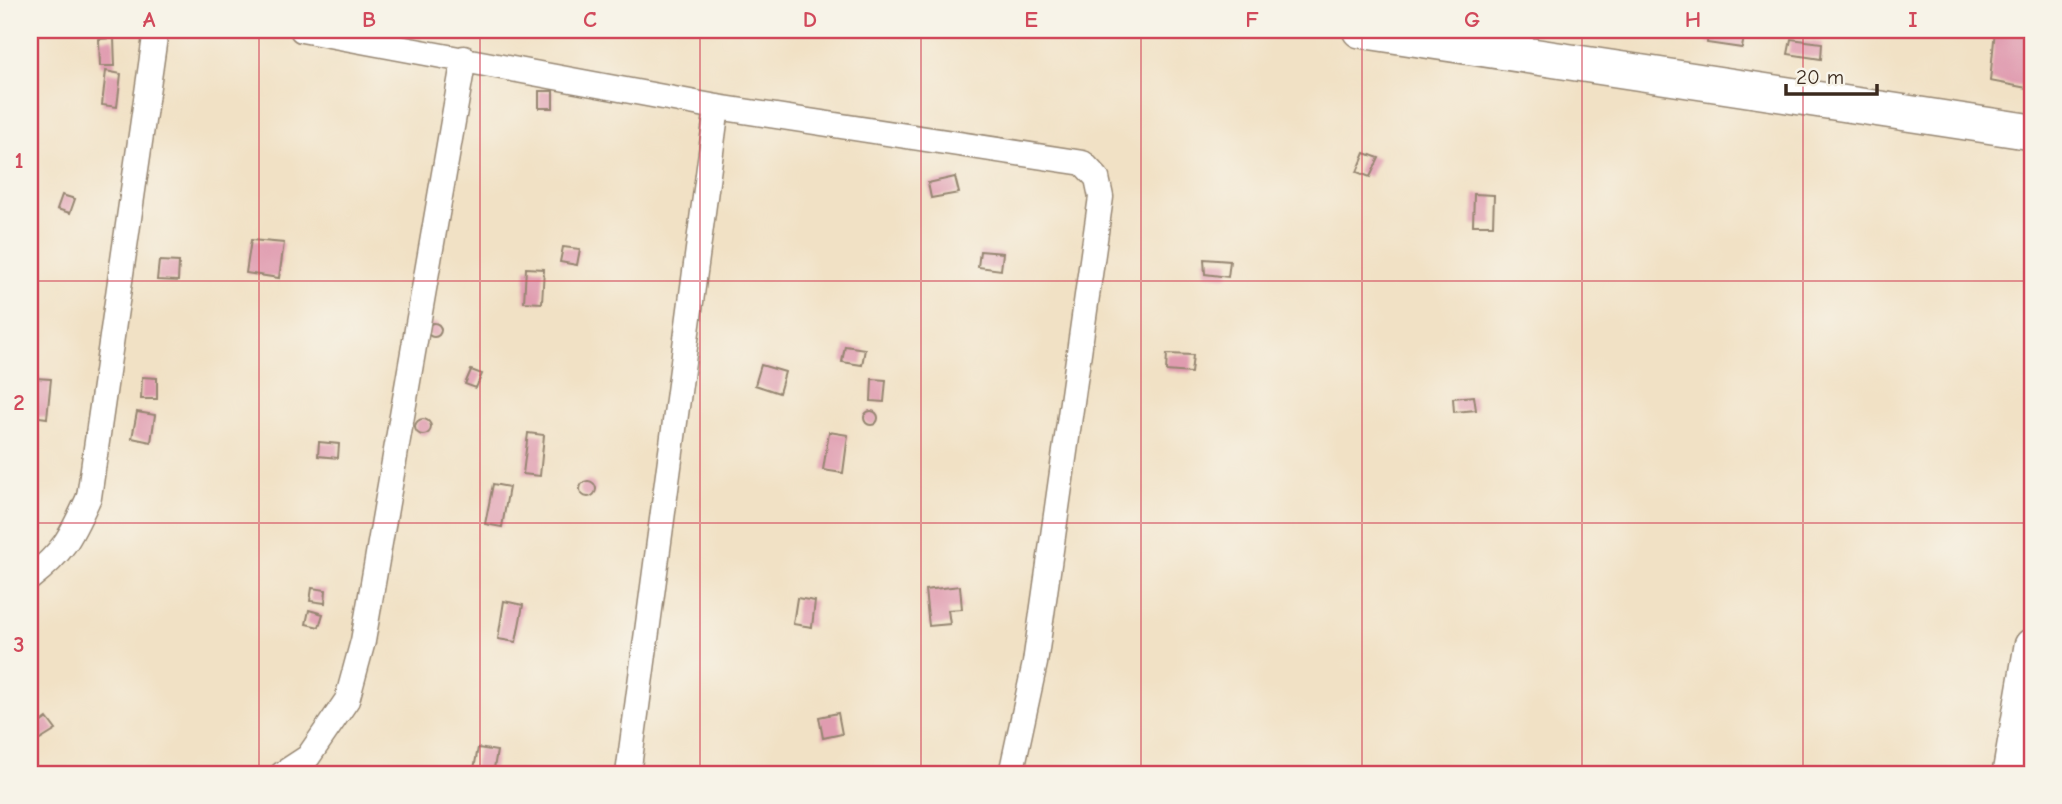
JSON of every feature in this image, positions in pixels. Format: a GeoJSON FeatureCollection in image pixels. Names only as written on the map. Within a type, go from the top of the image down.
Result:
{"type":"FeatureCollection","features":[{"type":"Feature","properties":{"kind":"street"},"geometry":{"type":"LineString","coordinates":[[30,578],[51,561],[70,538],[89,497],[156,30]]}},
{"type":"Feature","properties":{"kind":"street"},"geometry":{"type":"LineString","coordinates":[[302,30],[717,107],[1083,163],[1097,178],[1101,197],[1035,663],[1011,774]]}},
{"type":"Feature","properties":{"kind":"street"},"geometry":{"type":"LineString","coordinates":[[1360,30],[2032,132]]}},
{"type":"Feature","properties":{"kind":"street"},"geometry":{"type":"LineString","coordinates":[[282,774],[308,757],[347,700],[363,641],[464,58]]}},
{"type":"Feature","properties":{"kind":"street"},"geometry":{"type":"LineString","coordinates":[[628,774],[717,107]]}},
{"type":"Feature","properties":{"kind":"street"},"geometry":{"type":"LineString","coordinates":[[2010,774],[2032,646]]}},
{"type":"Feature","properties":{"kind":"building"},"geometry":{"type":"Polygon","coordinates":[[[1708,30],[1745,31],[1742,48],[1707,43],[1708,30]]]}},
{"type":"Feature","properties":{"kind":"building"},"geometry":{"type":"Polygon","coordinates":[[[1995,30],[2032,33],[2027,88],[1990,81],[1995,30]]]}},
{"type":"Feature","properties":{"kind":"building"},"geometry":{"type":"Polygon","coordinates":[[[114,38],[115,66],[100,66],[99,39],[114,38]]]}},
{"type":"Feature","properties":{"kind":"building"},"geometry":{"type":"Polygon","coordinates":[[[1791,39],[1822,43],[1821,59],[1788,54],[1791,39]]]}},
{"type":"Feature","properties":{"kind":"building"},"geometry":{"type":"Polygon","coordinates":[[[106,71],[121,74],[117,107],[102,105],[106,71]]]}},
{"type":"Feature","properties":{"kind":"building"},"geometry":{"type":"Polygon","coordinates":[[[539,91],[553,91],[553,108],[539,108],[539,91]]]}},
{"type":"Feature","properties":{"kind":"building"},"geometry":{"type":"Polygon","coordinates":[[[30,103],[38,103],[37,120],[30,120],[30,103]]]}},
{"type":"Feature","properties":{"kind":"building"},"geometry":{"type":"Polygon","coordinates":[[[1365,153],[1379,158],[1370,177],[1357,172],[1365,153]]]}},
{"type":"Feature","properties":{"kind":"building"},"geometry":{"type":"Polygon","coordinates":[[[955,177],[959,193],[931,198],[928,183],[955,177]]]}},
{"type":"Feature","properties":{"kind":"building"},"geometry":{"type":"Polygon","coordinates":[[[1474,194],[1494,195],[1493,225],[1473,225],[1474,194]]]}},
{"type":"Feature","properties":{"kind":"building"},"geometry":{"type":"Polygon","coordinates":[[[62,195],[75,199],[70,213],[57,209],[62,195]]]}},
{"type":"Feature","properties":{"kind":"building"},"geometry":{"type":"Polygon","coordinates":[[[251,240],[284,243],[279,278],[246,273],[251,240]]]}},
{"type":"Feature","properties":{"kind":"building"},"geometry":{"type":"Polygon","coordinates":[[[563,247],[580,249],[577,265],[560,262],[563,247]]]}},
{"type":"Feature","properties":{"kind":"building"},"geometry":{"type":"Polygon","coordinates":[[[980,251],[1003,253],[1001,270],[978,267],[980,251]]]}},
{"type":"Feature","properties":{"kind":"building"},"geometry":{"type":"Polygon","coordinates":[[[1204,259],[1230,261],[1228,277],[1205,274],[1204,259]]]}},
{"type":"Feature","properties":{"kind":"building"},"geometry":{"type":"Polygon","coordinates":[[[159,261],[179,262],[178,281],[157,280],[159,261]]]}},
{"type":"Feature","properties":{"kind":"building"},"geometry":{"type":"Polygon","coordinates":[[[526,268],[544,269],[542,303],[524,302],[526,268]]]}},
{"type":"Feature","properties":{"kind":"building"},"geometry":{"type":"Polygon","coordinates":[[[431,323],[437,323],[441,330],[437,337],[431,337],[427,333],[427,327],[431,323]]]}},
{"type":"Feature","properties":{"kind":"building"},"geometry":{"type":"Polygon","coordinates":[[[845,346],[865,349],[862,365],[842,362],[845,346]]]}},
{"type":"Feature","properties":{"kind":"building"},"geometry":{"type":"Polygon","coordinates":[[[1167,354],[1193,355],[1191,373],[1166,371],[1167,354]]]}},
{"type":"Feature","properties":{"kind":"building"},"geometry":{"type":"Polygon","coordinates":[[[761,365],[785,372],[779,393],[755,385],[761,365]]]}},
{"type":"Feature","properties":{"kind":"building"},"geometry":{"type":"Polygon","coordinates":[[[471,370],[482,374],[476,388],[465,384],[471,370]]]}},
{"type":"Feature","properties":{"kind":"building"},"geometry":{"type":"Polygon","coordinates":[[[142,377],[157,378],[157,399],[141,399],[142,377]]]}},
{"type":"Feature","properties":{"kind":"building"},"geometry":{"type":"Polygon","coordinates":[[[35,378],[51,379],[47,418],[32,416],[35,378]]]}},
{"type":"Feature","properties":{"kind":"building"},"geometry":{"type":"Polygon","coordinates":[[[872,379],[886,380],[884,402],[871,401],[872,379]]]}},
{"type":"Feature","properties":{"kind":"building"},"geometry":{"type":"Polygon","coordinates":[[[1474,396],[1476,410],[1454,412],[1453,398],[1474,396]]]}},
{"type":"Feature","properties":{"kind":"building"},"geometry":{"type":"Polygon","coordinates":[[[868,411],[874,411],[878,418],[874,425],[868,425],[864,421],[864,415],[868,411]]]}},
{"type":"Feature","properties":{"kind":"building"},"geometry":{"type":"Polygon","coordinates":[[[137,412],[155,415],[151,442],[132,438],[137,412]]]}},
{"type":"Feature","properties":{"kind":"building"},"geometry":{"type":"Polygon","coordinates":[[[420,419],[426,419],[431,427],[429,433],[420,435],[415,430],[415,424],[420,419]]]}},
{"type":"Feature","properties":{"kind":"building"},"geometry":{"type":"Polygon","coordinates":[[[829,432],[848,435],[843,473],[823,470],[829,432]]]}},
{"type":"Feature","properties":{"kind":"building"},"geometry":{"type":"Polygon","coordinates":[[[528,433],[544,435],[540,476],[523,474],[528,433]]]}},
{"type":"Feature","properties":{"kind":"building"},"geometry":{"type":"Polygon","coordinates":[[[319,442],[339,444],[338,458],[318,456],[319,442]]]}},
{"type":"Feature","properties":{"kind":"building"},"geometry":{"type":"Polygon","coordinates":[[[585,481],[591,481],[596,489],[594,495],[585,497],[580,492],[580,486],[585,481]]]}},
{"type":"Feature","properties":{"kind":"building"},"geometry":{"type":"Polygon","coordinates":[[[493,484],[509,487],[502,527],[485,524],[493,484]]]}},
{"type":"Feature","properties":{"kind":"building"},"geometry":{"type":"Polygon","coordinates":[[[960,586],[962,609],[948,610],[950,624],[929,626],[925,590],[960,586]]]}},
{"type":"Feature","properties":{"kind":"building"},"geometry":{"type":"Polygon","coordinates":[[[312,588],[326,590],[325,603],[310,601],[312,588]]]}},
{"type":"Feature","properties":{"kind":"building"},"geometry":{"type":"Polygon","coordinates":[[[797,598],[815,601],[812,627],[793,624],[797,598]]]}},
{"type":"Feature","properties":{"kind":"building"},"geometry":{"type":"Polygon","coordinates":[[[504,601],[523,605],[516,642],[498,639],[504,601]]]}},
{"type":"Feature","properties":{"kind":"building"},"geometry":{"type":"Polygon","coordinates":[[[309,610],[323,614],[319,627],[306,624],[309,610]]]}},
{"type":"Feature","properties":{"kind":"building"},"geometry":{"type":"Polygon","coordinates":[[[838,713],[842,734],[823,738],[819,717],[838,713]]]}},
{"type":"Feature","properties":{"kind":"building"},"geometry":{"type":"Polygon","coordinates":[[[47,718],[56,730],[40,740],[32,729],[47,718]]]}},
{"type":"Feature","properties":{"kind":"building"},"geometry":{"type":"Polygon","coordinates":[[[478,748],[497,751],[493,774],[473,774],[478,748]]]}}]}
